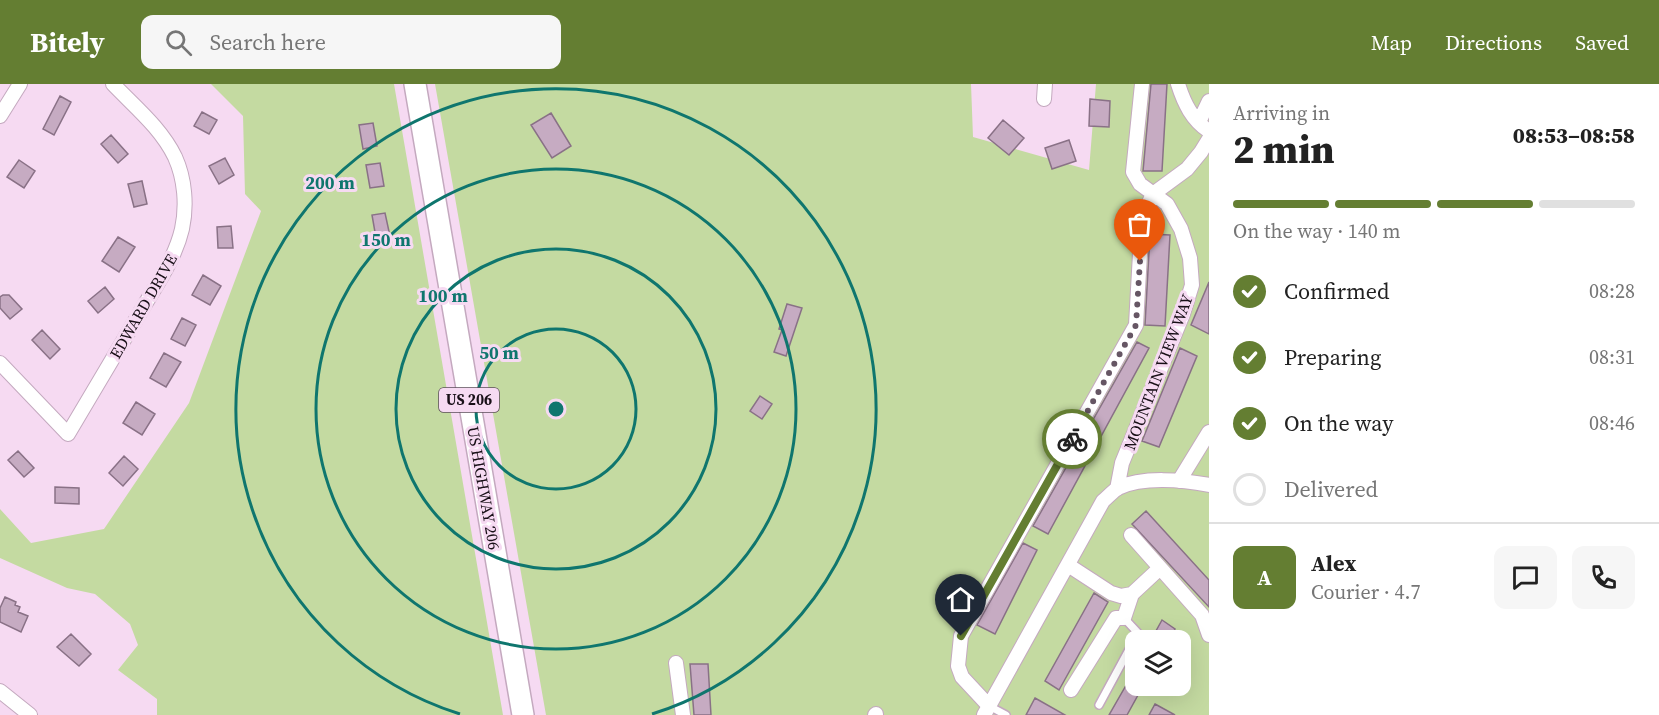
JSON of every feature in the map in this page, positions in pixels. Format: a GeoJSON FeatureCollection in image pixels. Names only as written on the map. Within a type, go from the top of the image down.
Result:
{"type":"FeatureCollection","features":[{"type":"Feature","properties":{"kind":"highway","name":"US HIGHWAY 206"},"geometry":{"type":"LineString","coordinates":[[415,84],[523,715]]}},
{"type":"Feature","properties":{"kind":"street"},"geometry":{"type":"LineString","coordinates":[[0,116],[20,84]]}},
{"type":"Feature","properties":{"kind":"street","name":"EDWARD DRIVE"},"geometry":{"type":"LineString","coordinates":[[0,363],[68,434],[169,262],[179,240],[185,209],[183,187],[174,157],[162,137],[113,84]]}},
{"type":"Feature","properties":{"kind":"street"},"geometry":{"type":"LineString","coordinates":[[1044,99],[1045,84]]}},
{"type":"Feature","properties":{"kind":"street","name":"MOUNTAIN VIEW WAY"},"geometry":{"type":"LineString","coordinates":[[986,710],[1104,501],[1117,489],[1122,463],[1179,323],[1192,285],[1190,258],[1181,229],[1167,204],[1140,184],[1133,172],[1142,84]]}},
{"type":"Feature","properties":{"kind":"street"},"geometry":{"type":"LineString","coordinates":[[1178,84],[1183,101],[1204,127]]}},
{"type":"Feature","properties":{"kind":"street"},"geometry":{"type":"LineString","coordinates":[[1204,127],[1209,101]]}},
{"type":"Feature","properties":{"kind":"street"},"geometry":{"type":"LineString","coordinates":[[986,710],[962,677],[958,666],[961,636],[1136,325],[1142,218],[1153,194],[1187,169],[1209,139]]}},
{"type":"Feature","properties":{"kind":"street"},"geometry":{"type":"LineString","coordinates":[[1179,481],[1209,432]]}},
{"type":"Feature","properties":{"kind":"street"},"geometry":{"type":"LineString","coordinates":[[1117,489],[1145,481],[1179,481],[1209,485]]}},
{"type":"Feature","properties":{"kind":"street"},"geometry":{"type":"LineString","coordinates":[[1131,535],[1202,615],[1209,635]]}},
{"type":"Feature","properties":{"kind":"street"},"geometry":{"type":"LineString","coordinates":[[1068,565],[1111,593],[1121,596],[1132,594]]}},
{"type":"Feature","properties":{"kind":"street"},"geometry":{"type":"LineString","coordinates":[[1071,690],[1116,618],[1124,618],[1132,594],[1160,568]]}},
{"type":"Feature","properties":{"kind":"street"},"geometry":{"type":"LineString","coordinates":[[676,663],[683,715]]}},
{"type":"Feature","properties":{"kind":"street"},"geometry":{"type":"LineString","coordinates":[[0,691],[30,715]]}},
{"type":"Feature","properties":{"kind":"lane"},"geometry":{"type":"LineString","coordinates":[[1099,705],[1138,633],[1124,618]]}},
{"type":"Feature","properties":{"kind":"lane"},"geometry":{"type":"LineString","coordinates":[[986,710],[1006,715]]}},
{"type":"Feature","properties":{"kind":"green space"},"geometry":{"type":"Polygon","coordinates":[[[211,84],[394,84],[503,715],[157,715],[157,699],[118,670],[138,645],[130,624],[95,594],[67,588],[0,558],[0,509],[31,543],[104,529],[189,403],[261,211],[245,194],[243,116],[211,84]]]}},
{"type":"Feature","properties":{"kind":"green space"},"geometry":{"type":"Polygon","coordinates":[[[435,84],[971,84],[973,137],[1089,170],[1096,84],[1209,84],[1209,715],[546,715],[435,84]]]}},
{"type":"Feature","properties":{"kind":"building"},"geometry":{"type":"Polygon","coordinates":[[[1151,84],[1167,84],[1162,171],[1143,171],[1151,84]]]}},
{"type":"Feature","properties":{"kind":"building"},"geometry":{"type":"Polygon","coordinates":[[[60,96],[71,102],[54,135],[43,129],[60,96]]]}},
{"type":"Feature","properties":{"kind":"building"},"geometry":{"type":"Polygon","coordinates":[[[1090,99],[1110,101],[1109,127],[1089,126],[1090,99]]]}},
{"type":"Feature","properties":{"kind":"building"},"geometry":{"type":"Polygon","coordinates":[[[202,112],[217,120],[209,134],[194,126],[202,112]]]}},
{"type":"Feature","properties":{"kind":"building"},"geometry":{"type":"Polygon","coordinates":[[[551,113],[571,146],[552,158],[531,125],[551,113]]]}},
{"type":"Feature","properties":{"kind":"building"},"geometry":{"type":"Polygon","coordinates":[[[1003,120],[1024,138],[1009,155],[988,138],[1003,120]]]}},
{"type":"Feature","properties":{"kind":"building"},"geometry":{"type":"Polygon","coordinates":[[[373,123],[377,146],[363,149],[359,125],[373,123]]]}},
{"type":"Feature","properties":{"kind":"building"},"geometry":{"type":"Polygon","coordinates":[[[111,135],[128,154],[118,163],[101,144],[111,135]]]}},
{"type":"Feature","properties":{"kind":"building"},"geometry":{"type":"Polygon","coordinates":[[[1069,140],[1076,161],[1052,169],[1045,148],[1069,140]]]}},
{"type":"Feature","properties":{"kind":"building"},"geometry":{"type":"Polygon","coordinates":[[[225,158],[234,175],[219,184],[209,166],[225,158]]]}},
{"type":"Feature","properties":{"kind":"building"},"geometry":{"type":"Polygon","coordinates":[[[19,160],[35,171],[24,188],[7,177],[19,160]]]}},
{"type":"Feature","properties":{"kind":"building"},"geometry":{"type":"Polygon","coordinates":[[[380,163],[384,186],[370,188],[366,165],[380,163]]]}},
{"type":"Feature","properties":{"kind":"building"},"geometry":{"type":"Polygon","coordinates":[[[142,181],[147,204],[134,207],[128,184],[142,181]]]}},
{"type":"Feature","properties":{"kind":"building"},"geometry":{"type":"Polygon","coordinates":[[[385,213],[390,236],[376,238],[372,215],[385,213]]]}},
{"type":"Feature","properties":{"kind":"building"},"geometry":{"type":"Polygon","coordinates":[[[231,226],[233,248],[218,248],[217,227],[231,226]]]}},
{"type":"Feature","properties":{"kind":"building"},"geometry":{"type":"Polygon","coordinates":[[[1150,234],[1170,235],[1165,326],[1145,325],[1150,234]]]}},
{"type":"Feature","properties":{"kind":"building"},"geometry":{"type":"Polygon","coordinates":[[[118,237],[135,247],[119,272],[102,261],[118,237]]]}},
{"type":"Feature","properties":{"kind":"building"},"geometry":{"type":"Polygon","coordinates":[[[203,275],[221,286],[210,305],[192,295],[203,275]]]}},
{"type":"Feature","properties":{"kind":"building"},"geometry":{"type":"Polygon","coordinates":[[[1209,282],[1209,334],[1191,325],[1209,282]]]}},
{"type":"Feature","properties":{"kind":"building"},"geometry":{"type":"Polygon","coordinates":[[[105,287],[114,299],[98,313],[88,301],[105,287]]]}},
{"type":"Feature","properties":{"kind":"building"},"geometry":{"type":"Polygon","coordinates":[[[9,295],[22,309],[10,319],[0,308],[0,297],[9,295]]]}},
{"type":"Feature","properties":{"kind":"building"},"geometry":{"type":"Polygon","coordinates":[[[787,304],[802,308],[786,356],[774,352],[782,330],[779,329],[787,304]]]}},
{"type":"Feature","properties":{"kind":"building"},"geometry":{"type":"Polygon","coordinates":[[[182,318],[196,325],[185,346],[171,339],[182,318]]]}},
{"type":"Feature","properties":{"kind":"building"},"geometry":{"type":"Polygon","coordinates":[[[42,330],[60,349],[50,359],[32,340],[42,330]]]}},
{"type":"Feature","properties":{"kind":"building"},"geometry":{"type":"Polygon","coordinates":[[[1137,342],[1149,348],[1048,534],[1033,526],[1137,342]]]}},
{"type":"Feature","properties":{"kind":"building"},"geometry":{"type":"Polygon","coordinates":[[[1180,348],[1197,356],[1159,447],[1142,441],[1180,348]]]}},
{"type":"Feature","properties":{"kind":"building"},"geometry":{"type":"Polygon","coordinates":[[[164,353],[181,362],[166,387],[150,378],[164,353]]]}},
{"type":"Feature","properties":{"kind":"building"},"geometry":{"type":"Polygon","coordinates":[[[760,396],[772,404],[762,419],[750,411],[760,396]]]}},
{"type":"Feature","properties":{"kind":"building"},"geometry":{"type":"Polygon","coordinates":[[[136,402],[155,414],[142,435],[123,423],[136,402]]]}},
{"type":"Feature","properties":{"kind":"building"},"geometry":{"type":"Polygon","coordinates":[[[18,451],[34,468],[24,477],[8,460],[18,451]]]}},
{"type":"Feature","properties":{"kind":"building"},"geometry":{"type":"Polygon","coordinates":[[[124,456],[138,469],[123,486],[109,473],[124,456]]]}},
{"type":"Feature","properties":{"kind":"building"},"geometry":{"type":"Polygon","coordinates":[[[55,487],[79,488],[79,504],[55,503],[55,487]]]}},
{"type":"Feature","properties":{"kind":"building"},"geometry":{"type":"Polygon","coordinates":[[[1146,511],[1209,580],[1209,607],[1132,524],[1146,511]]]}},
{"type":"Feature","properties":{"kind":"building"},"geometry":{"type":"Polygon","coordinates":[[[1023,543],[1037,550],[995,634],[977,625],[1023,543]]]}},
{"type":"Feature","properties":{"kind":"building"},"geometry":{"type":"Polygon","coordinates":[[[1094,593],[1108,602],[1059,690],[1045,681],[1094,593]]]}},
{"type":"Feature","properties":{"kind":"building"},"geometry":{"type":"Polygon","coordinates":[[[5,597],[16,602],[15,605],[20,607],[18,612],[28,616],[21,632],[0,622],[0,608],[5,597]]]}},
{"type":"Feature","properties":{"kind":"building"},"geometry":{"type":"Polygon","coordinates":[[[1162,620],[1175,629],[1174,630],[1156,630],[1162,620]]]}},
{"type":"Feature","properties":{"kind":"building"},"geometry":{"type":"Polygon","coordinates":[[[71,634],[91,654],[79,666],[57,647],[71,634]]]}},
{"type":"Feature","properties":{"kind":"building"},"geometry":{"type":"Polygon","coordinates":[[[690,664],[708,664],[711,715],[694,715],[690,664]]]}},
{"type":"Feature","properties":{"kind":"building"},"geometry":{"type":"Polygon","coordinates":[[[1125,687],[1125,696],[1137,696],[1127,715],[1109,715],[1125,687]]]}},
{"type":"Feature","properties":{"kind":"building"},"geometry":{"type":"Polygon","coordinates":[[[1035,698],[1065,715],[1026,715],[1035,698]]]}},
{"type":"Feature","properties":{"kind":"building"},"geometry":{"type":"Polygon","coordinates":[[[1155,704],[1175,715],[1149,715],[1155,704]]]}},
{"type":"Feature","properties":{"kind":"way so far"},"geometry":{"type":"LineString","coordinates":[[1072,439],[1136,325],[1140,261]]}},
{"type":"Feature","properties":{"kind":"route"},"geometry":{"type":"LineString","coordinates":[[961,636],[1072,439]]}}]}
